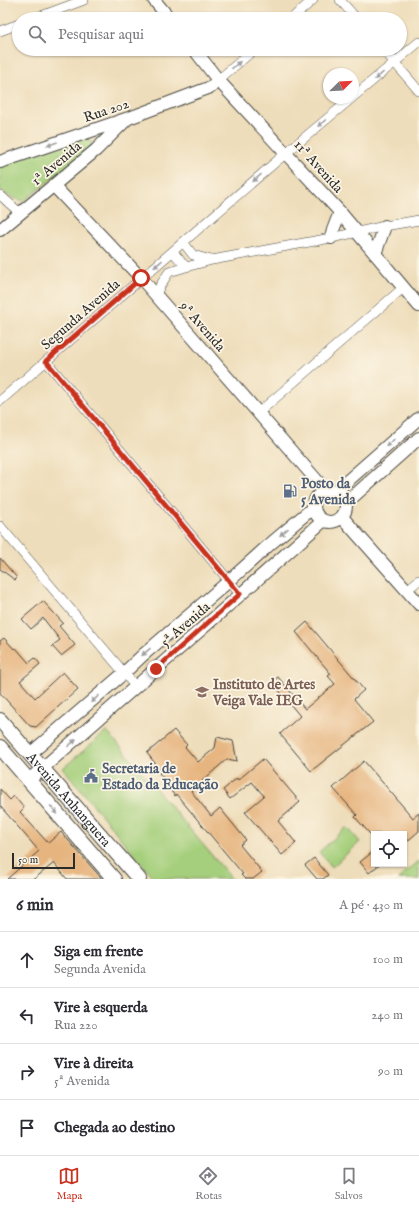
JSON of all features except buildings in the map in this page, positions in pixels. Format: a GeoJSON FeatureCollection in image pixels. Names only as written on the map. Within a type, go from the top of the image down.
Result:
{"type":"FeatureCollection","features":[{"type":"Feature","properties":{"kind":"main road","name":"Avenida Anhanguera"},"geometry":{"type":"LineString","coordinates":[[0,720],[139,879]]}},
{"type":"Feature","properties":{"kind":"main road","name":"Avenida Anhanguera"},"geometry":{"type":"LineString","coordinates":[[0,746],[114,879]]}},
{"type":"Feature","properties":{"kind":"street"},"geometry":{"type":"LineString","coordinates":[[52,12],[84,0]]}},
{"type":"Feature","properties":{"kind":"street"},"geometry":{"type":"LineString","coordinates":[[154,0],[164,12]]}},
{"type":"Feature","properties":{"kind":"street"},"geometry":{"type":"LineString","coordinates":[[299,12],[313,0]]}},
{"type":"Feature","properties":{"kind":"street"},"geometry":{"type":"LineString","coordinates":[[340,0],[351,12]]}},
{"type":"Feature","properties":{"kind":"street"},"geometry":{"type":"LineString","coordinates":[[0,31],[12,27]]}},
{"type":"Feature","properties":{"kind":"street","name":"Segunda Avenida"},"geometry":{"type":"LineString","coordinates":[[407,52],[419,42]]}},
{"type":"Feature","properties":{"kind":"street","name":"11ª Avenida"},"geometry":{"type":"LineString","coordinates":[[199,56],[218,80],[340,212],[419,306]]}},
{"type":"Feature","properties":{"kind":"street"},"geometry":{"type":"LineString","coordinates":[[218,80],[247,56]]}},
{"type":"Feature","properties":{"kind":"street"},"geometry":{"type":"LineString","coordinates":[[389,56],[419,91]]}},
{"type":"Feature","properties":{"kind":"street","name":"Segunda Avenida"},"geometry":{"type":"LineString","coordinates":[[359,93],[402,56]]}},
{"type":"Feature","properties":{"kind":"street","name":"Rua 202"},"geometry":{"type":"LineString","coordinates":[[0,162],[129,118],[211,87],[218,80]]}},
{"type":"Feature","properties":{"kind":"street","name":"Segunda Avenida"},"geometry":{"type":"LineString","coordinates":[[0,401],[286,153],[346,104]]}},
{"type":"Feature","properties":{"kind":"street","name":"1ª Avenida"},"geometry":{"type":"LineString","coordinates":[[0,230],[96,150],[129,118]]}},
{"type":"Feature","properties":{"kind":"street"},"geometry":{"type":"LineString","coordinates":[[90,131],[96,144],[96,150]]}},
{"type":"Feature","properties":{"kind":"street","name":"9ª Avenida"},"geometry":{"type":"LineString","coordinates":[[53,185],[141,278],[258,414],[331,491]]}},
{"type":"Feature","properties":{"kind":"street"},"geometry":{"type":"LineString","coordinates":[[0,195],[20,213]]}},
{"type":"Feature","properties":{"kind":"street"},"geometry":{"type":"LineString","coordinates":[[331,238],[340,212]]}},
{"type":"Feature","properties":{"kind":"street"},"geometry":{"type":"LineString","coordinates":[[156,295],[169,272],[186,267],[212,260],[419,220]]}},
{"type":"Feature","properties":{"kind":"street"},"geometry":{"type":"LineString","coordinates":[[375,254],[385,226]]}},
{"type":"Feature","properties":{"kind":"street"},"geometry":{"type":"LineString","coordinates":[[184,242],[194,254],[212,260]]}},
{"type":"Feature","properties":{"kind":"street"},"geometry":{"type":"LineString","coordinates":[[173,252],[186,267]]}},
{"type":"Feature","properties":{"kind":"street"},"geometry":{"type":"LineString","coordinates":[[258,414],[403,288]]}},
{"type":"Feature","properties":{"kind":"street"},"geometry":{"type":"LineString","coordinates":[[46,361],[240,594]]}},
{"type":"Feature","properties":{"kind":"street"},"geometry":{"type":"LineString","coordinates":[[419,418],[331,491],[318,495],[314,507],[317,515],[323,521],[333,522],[342,517],[346,503],[419,438]]}},
{"type":"Feature","properties":{"kind":"street"},"geometry":{"type":"LineString","coordinates":[[331,491],[340,494],[346,503]]}},
{"type":"Feature","properties":{"kind":"street","name":"5ª Avenida"},"geometry":{"type":"LineString","coordinates":[[30,754],[314,507]]}},
{"type":"Feature","properties":{"kind":"street"},"geometry":{"type":"LineString","coordinates":[[342,517],[419,604]]}},
{"type":"Feature","properties":{"kind":"street","name":"5ª Avenida"},"geometry":{"type":"LineString","coordinates":[[29,780],[323,521]]}},
{"type":"Feature","properties":{"kind":"street"},"geometry":{"type":"LineString","coordinates":[[0,526],[136,686]]}},
{"type":"Feature","properties":{"kind":"street"},"geometry":{"type":"LineString","coordinates":[[407,590],[419,580]]}},
{"type":"Feature","properties":{"kind":"green space"},"geometry":{"type":"Polygon","coordinates":[[[88,135],[93,146],[24,201],[11,197],[0,190],[0,165],[88,135]]]}},
{"type":"Feature","properties":{"kind":"green space"},"geometry":{"type":"Polygon","coordinates":[[[107,731],[232,879],[154,879],[63,768],[107,731]]]}},
{"type":"Feature","properties":{"kind":"green space"},"geometry":{"type":"Polygon","coordinates":[[[347,827],[360,842],[332,867],[319,852],[347,827]]]}},
{"type":"Feature","properties":{"kind":"green space"},"geometry":{"type":"Polygon","coordinates":[[[419,861],[419,879],[398,879],[419,861]]]}},
{"type":"Feature","properties":{"kind":"place","name":"Posto da 5 Avenida"},"geometry":{"type":"Point","coordinates":[290,491]}},
{"type":"Feature","properties":{"kind":"place","name":"Instituto de Artes Veiga Vale IEG"},"geometry":{"type":"Point","coordinates":[202,692]}},
{"type":"Feature","properties":{"kind":"place","name":"Secretaria de Estado da Educação"},"geometry":{"type":"Point","coordinates":[91,776]}},
{"type":"Feature","properties":{"kind":"route"},"geometry":{"type":"LineString","coordinates":[[141,278],[46,361],[240,594],[213,620],[156,669]]}}]}
